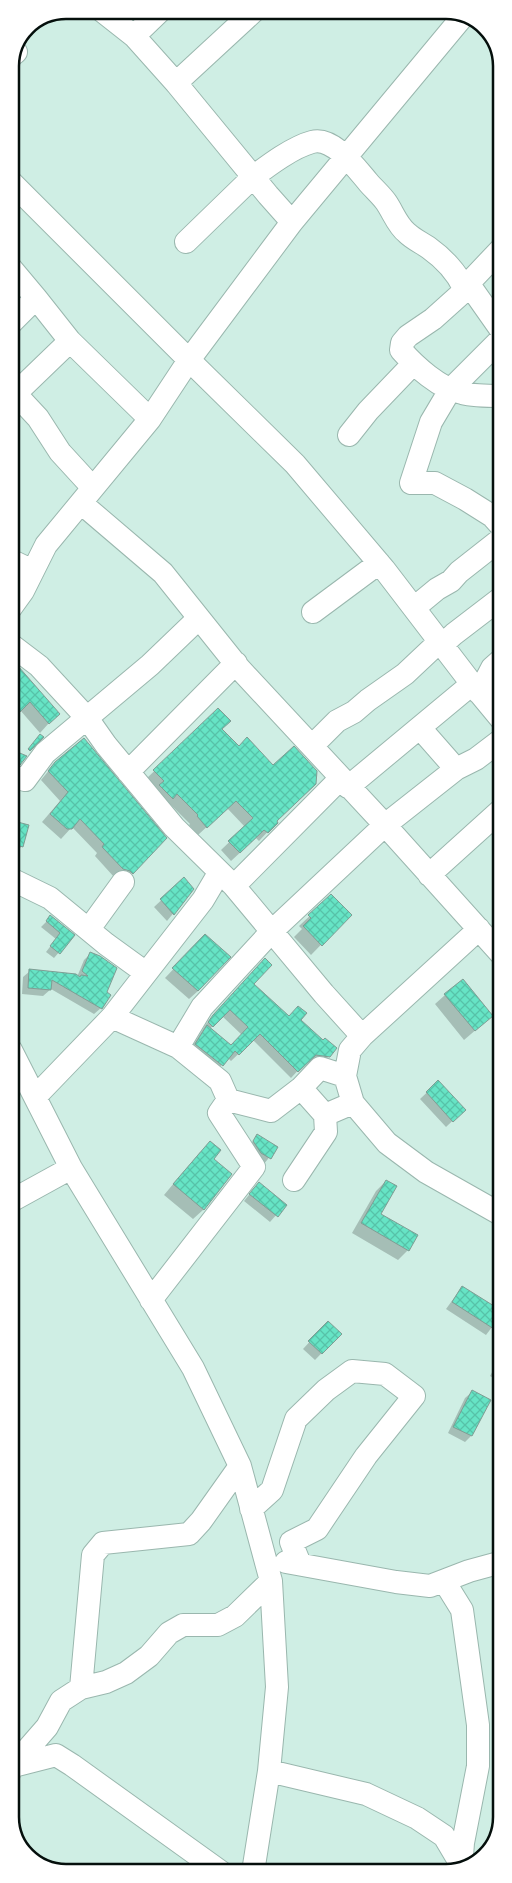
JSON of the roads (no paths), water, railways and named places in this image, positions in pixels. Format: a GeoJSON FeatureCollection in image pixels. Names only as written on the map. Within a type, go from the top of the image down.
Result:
{"type":"FeatureCollection","features":[{"type":"Feature","properties":{"kind":"street"},"geometry":{"type":"LineString","coordinates":[[112,19],[134,36],[176,83],[292,222]]}},
{"type":"Feature","properties":{"kind":"street"},"geometry":{"type":"LineString","coordinates":[[134,36],[152,19]]}},
{"type":"Feature","properties":{"kind":"street"},"geometry":{"type":"LineString","coordinates":[[176,83],[245,19]]}},
{"type":"Feature","properties":{"kind":"street"},"geometry":{"type":"LineString","coordinates":[[19,597],[46,545],[150,419],[188,360],[292,222],[460,21]]}},
{"type":"Feature","properties":{"kind":"street"},"geometry":{"type":"LineString","coordinates":[[186,242],[253,177],[312,141],[329,144],[346,156],[385,201],[407,233],[430,248],[447,264],[493,320]]}},
{"type":"Feature","properties":{"kind":"street"},"geometry":{"type":"LineString","coordinates":[[19,198],[295,464],[379,563],[493,710]]}},
{"type":"Feature","properties":{"kind":"street"},"geometry":{"type":"LineString","coordinates":[[493,256],[466,285],[462,293],[433,319],[408,336],[402,343],[401,350],[413,364],[450,390],[462,394],[493,396]]}},
{"type":"Feature","properties":{"kind":"street"},"geometry":{"type":"LineString","coordinates":[[19,278],[70,341],[150,419]]}},
{"type":"Feature","properties":{"kind":"street"},"geometry":{"type":"LineString","coordinates":[[19,315],[36,298]]}},
{"type":"Feature","properties":{"kind":"street"},"geometry":{"type":"LineString","coordinates":[[19,386],[70,341]]}},
{"type":"Feature","properties":{"kind":"street"},"geometry":{"type":"LineString","coordinates":[[493,347],[450,390],[431,422],[411,483],[435,483],[472,503],[493,517]]}},
{"type":"Feature","properties":{"kind":"street"},"geometry":{"type":"LineString","coordinates":[[349,435],[368,411],[413,364]]}},
{"type":"Feature","properties":{"kind":"street"},"geometry":{"type":"LineString","coordinates":[[19,397],[38,418],[87,496],[162,573],[236,663],[493,944]]}},
{"type":"Feature","properties":{"kind":"street"},"geometry":{"type":"LineString","coordinates":[[414,608],[437,589],[451,581],[459,572],[493,545]]}},
{"type":"Feature","properties":{"kind":"street"},"geometry":{"type":"LineString","coordinates":[[313,612],[379,563]]}},
{"type":"Feature","properties":{"kind":"street"},"geometry":{"type":"LineString","coordinates":[[19,564],[33,571]]}},
{"type":"Feature","properties":{"kind":"street"},"geometry":{"type":"LineString","coordinates":[[312,746],[337,721],[354,712],[405,674],[493,604]]}},
{"type":"Feature","properties":{"kind":"street"},"geometry":{"type":"LineString","coordinates":[[19,778],[25,780],[45,753],[150,665],[199,618]]}},
{"type":"Feature","properties":{"kind":"street"},"geometry":{"type":"LineString","coordinates":[[19,651],[39,666],[87,718],[128,772],[174,827],[227,880],[362,1036]]}},
{"type":"Feature","properties":{"kind":"street"},"geometry":{"type":"LineString","coordinates":[[128,772],[236,663]]}},
{"type":"Feature","properties":{"kind":"street"},"geometry":{"type":"LineString","coordinates":[[35,1097],[112,1017],[203,900],[344,783],[475,689],[493,667]]}},
{"type":"Feature","properties":{"kind":"street"},"geometry":{"type":"LineString","coordinates":[[420,728],[456,769]]}},
{"type":"Feature","properties":{"kind":"street"},"geometry":{"type":"LineString","coordinates":[[178,1047],[202,1007],[272,931],[385,825],[456,769],[476,759],[493,746]]}},
{"type":"Feature","properties":{"kind":"street"},"geometry":{"type":"LineString","coordinates":[[429,875],[493,817]]}},
{"type":"Feature","properties":{"kind":"street"},"geometry":{"type":"LineString","coordinates":[[89,929],[123,882]]}},
{"type":"Feature","properties":{"kind":"street"},"geometry":{"type":"LineString","coordinates":[[19,884],[50,898],[146,974]]}},
{"type":"Feature","properties":{"kind":"street"},"geometry":{"type":"LineString","coordinates":[[479,929],[362,1036],[350,1050],[345,1076],[353,1103],[387,1143],[426,1172],[493,1210]]}},
{"type":"Feature","properties":{"kind":"street"},"geometry":{"type":"LineString","coordinates":[[112,1017],[178,1047],[220,1081],[228,1100]]}},
{"type":"Feature","properties":{"kind":"street"},"geometry":{"type":"LineString","coordinates":[[19,1066],[71,1168],[193,1368],[240,1466],[271,1582],[277,1687],[269,1771],[254,1864]]}},
{"type":"Feature","properties":{"kind":"street"},"geometry":{"type":"LineString","coordinates":[[228,1100],[271,1111],[300,1088],[320,1068],[345,1076]]}},
{"type":"Feature","properties":{"kind":"street"},"geometry":{"type":"LineString","coordinates":[[294,1180],[326,1132],[325,1115],[300,1088]]}},
{"type":"Feature","properties":{"kind":"street"},"geometry":{"type":"LineString","coordinates":[[151,1300],[254,1167],[219,1113],[228,1100]]}},
{"type":"Feature","properties":{"kind":"street"},"geometry":{"type":"LineString","coordinates":[[325,1115],[353,1103]]}},
{"type":"Feature","properties":{"kind":"street"},"geometry":{"type":"LineString","coordinates":[[19,1197],[71,1168]]}},
{"type":"Feature","properties":{"kind":"street"},"geometry":{"type":"LineString","coordinates":[[251,1509],[272,1490],[296,1419],[326,1390],[352,1371],[385,1374],[414,1396],[366,1456],[317,1529],[291,1542],[300,1564]]}},
{"type":"Feature","properties":{"kind":"street"},"geometry":{"type":"LineString","coordinates":[[81,1688],[93,1555],[103,1543],[189,1534],[201,1521],[240,1466]]}},
{"type":"Feature","properties":{"kind":"street"},"geometry":{"type":"LineString","coordinates":[[265,1558],[396,1582],[430,1586],[493,1565]]}},
{"type":"Feature","properties":{"kind":"street"},"geometry":{"type":"LineString","coordinates":[[444,1581],[462,1610],[472,1670],[478,1725],[478,1766],[463,1844],[462,1862]]}},
{"type":"Feature","properties":{"kind":"street"},"geometry":{"type":"LineString","coordinates":[[19,1760],[47,1727],[61,1701],[81,1688],[106,1682],[126,1673],[149,1656],[169,1633],[183,1625],[218,1625],[234,1616],[271,1582]]}},
{"type":"Feature","properties":{"kind":"street"},"geometry":{"type":"LineString","coordinates":[[19,1766],[56,1755],[210,1864]]}},
{"type":"Feature","properties":{"kind":"street"},"geometry":{"type":"LineString","coordinates":[[269,1771],[366,1794],[417,1818],[444,1836],[459,1862]]}}]}
